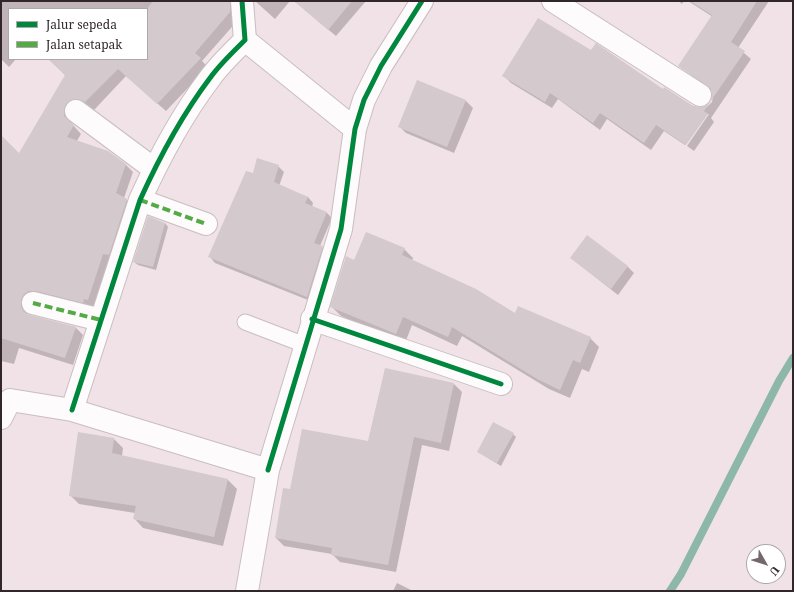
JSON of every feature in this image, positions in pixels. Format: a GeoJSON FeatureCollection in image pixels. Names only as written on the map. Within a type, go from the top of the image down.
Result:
{"type":"FeatureCollection","features":[{"type":"Feature","properties":{"kind":"street"},"geometry":{"type":"LineString","coordinates":[[242,1],[245,40],[355,128]]}},
{"type":"Feature","properties":{"kind":"street"},"geometry":{"type":"LineString","coordinates":[[247,591],[268,470],[312,319],[341,229],[355,128],[364,100],[381,66],[422,1]]}},
{"type":"Feature","properties":{"kind":"street"},"geometry":{"type":"LineString","coordinates":[[553,1],[700,95]]}},
{"type":"Feature","properties":{"kind":"street"},"geometry":{"type":"LineString","coordinates":[[72,410],[140,200],[154,169],[193,102],[211,77],[245,40]]}},
{"type":"Feature","properties":{"kind":"street"},"geometry":{"type":"LineString","coordinates":[[76,110],[154,169]]}},
{"type":"Feature","properties":{"kind":"street"},"geometry":{"type":"LineString","coordinates":[[140,200],[206,224]]}},
{"type":"Feature","properties":{"kind":"street"},"geometry":{"type":"LineString","coordinates":[[33,303],[101,320]]}},
{"type":"Feature","properties":{"kind":"street"},"geometry":{"type":"LineString","coordinates":[[312,319],[501,384]]}},
{"type":"Feature","properties":{"kind":"street"},"geometry":{"type":"LineString","coordinates":[[4,405],[72,410],[268,470]]}},
{"type":"Feature","properties":{"kind":"lane"},"geometry":{"type":"LineString","coordinates":[[245,322],[305,345]]}},
{"type":"Feature","properties":{"kind":"building"},"geometry":{"type":"Polygon","coordinates":[[[153,1],[230,1],[230,12],[195,53],[201,58],[157,104],[118,69],[85,102],[77,99],[71,100],[66,104],[64,116],[74,125],[67,137],[108,151],[126,164],[116,193],[127,199],[109,255],[103,254],[88,300],[84,299],[83,303],[36,291],[29,291],[24,294],[21,300],[21,307],[24,312],[30,315],[76,327],[65,358],[1,338],[1,135],[19,153],[65,75],[49,60],[148,60],[148,8],[153,1]]]}},
{"type":"Feature","properties":{"kind":"building"},"geometry":{"type":"Polygon","coordinates":[[[294,1],[352,1],[328,30],[294,1]]]}},
{"type":"Feature","properties":{"kind":"building"},"geometry":{"type":"Polygon","coordinates":[[[690,1],[757,1],[731,42],[745,51],[711,101],[711,89],[678,66],[712,15],[690,1]]]}},
{"type":"Feature","properties":{"kind":"building"},"geometry":{"type":"Polygon","coordinates":[[[538,18],[591,50],[596,43],[663,89],[664,87],[693,106],[705,106],[711,101],[704,111],[708,114],[686,145],[656,125],[644,143],[600,113],[593,123],[550,93],[545,102],[502,76],[538,18]]]}},
{"type":"Feature","properties":{"kind":"building"},"geometry":{"type":"Polygon","coordinates":[[[417,80],[466,100],[447,147],[398,127],[417,80]]]}},
{"type":"Feature","properties":{"kind":"building"},"geometry":{"type":"Polygon","coordinates":[[[257,158],[279,165],[274,182],[308,197],[305,203],[327,212],[314,243],[323,246],[307,297],[208,257],[246,171],[253,173],[257,158]]]}},
{"type":"Feature","properties":{"kind":"building"},"geometry":{"type":"Polygon","coordinates":[[[148,216],[165,223],[153,267],[133,262],[148,216]]]}},
{"type":"Feature","properties":{"kind":"building"},"geometry":{"type":"Polygon","coordinates":[[[366,232],[405,248],[402,255],[476,289],[515,313],[518,306],[591,337],[580,363],[573,360],[560,390],[539,380],[452,327],[448,337],[403,317],[396,334],[330,307],[346,256],[354,260],[366,232]]]}},
{"type":"Feature","properties":{"kind":"building"},"geometry":{"type":"Polygon","coordinates":[[[587,235],[628,266],[611,289],[570,258],[587,235]]]}},
{"type":"Feature","properties":{"kind":"building"},"geometry":{"type":"Polygon","coordinates":[[[385,368],[454,383],[441,443],[414,437],[388,565],[331,555],[332,548],[275,538],[283,488],[290,489],[302,429],[368,441],[385,368]]]}},
{"type":"Feature","properties":{"kind":"building"},"geometry":{"type":"Polygon","coordinates":[[[493,422],[514,433],[497,463],[477,452],[493,422]]]}},
{"type":"Feature","properties":{"kind":"building"},"geometry":{"type":"Polygon","coordinates":[[[78,432],[114,438],[112,453],[228,479],[214,537],[133,519],[136,506],[69,496],[78,432]]]}},
{"type":"Feature","properties":{"kind":"waterway"},"geometry":{"type":"LineString","coordinates":[[670,591],[681,574],[779,381],[793,358]]}},
{"type":"Feature","properties":{"kind":"marked path"},"geometry":{"type":"LineString","coordinates":[[140,200],[206,224]]}},
{"type":"Feature","properties":{"kind":"marked path"},"geometry":{"type":"LineString","coordinates":[[33,303],[101,320]]}},
{"type":"Feature","properties":{"kind":"cycle path"},"geometry":{"type":"LineString","coordinates":[[72,410],[140,200],[163,153],[190,107],[218,68],[245,40],[242,1]]}},
{"type":"Feature","properties":{"kind":"cycle path"},"geometry":{"type":"LineString","coordinates":[[268,470],[341,229],[355,129],[364,100],[381,66],[422,1]]}},
{"type":"Feature","properties":{"kind":"cycle path"},"geometry":{"type":"LineString","coordinates":[[312,319],[501,384]]}}]}
